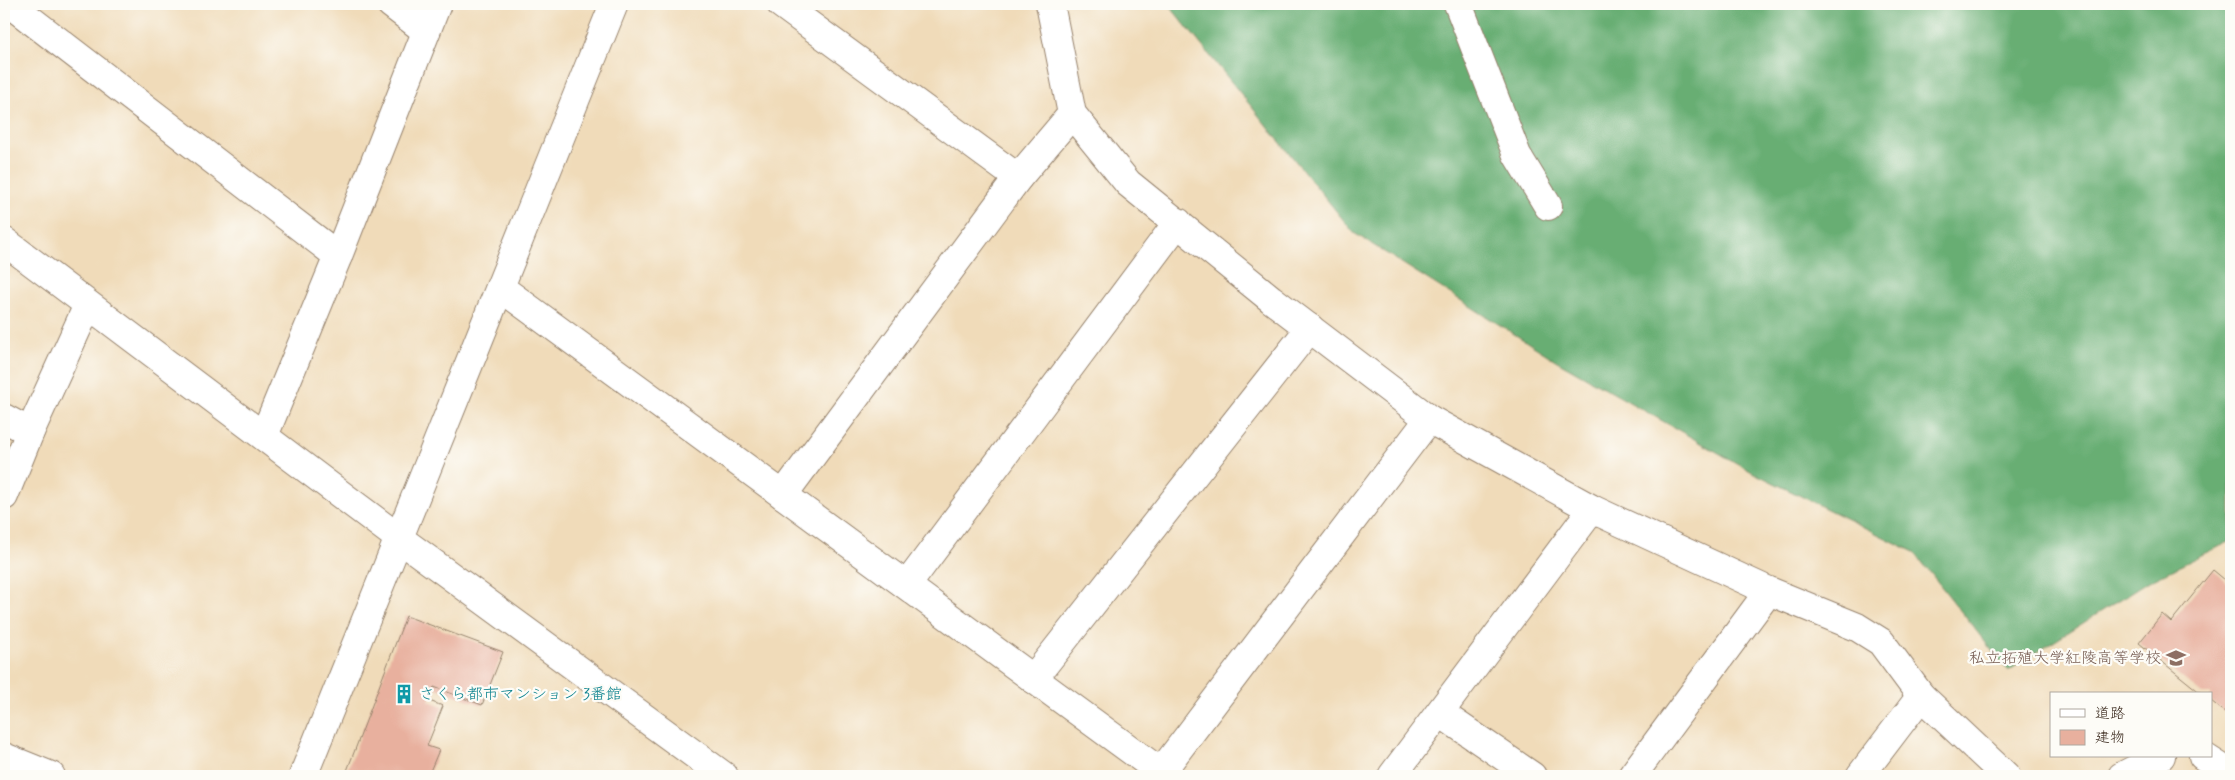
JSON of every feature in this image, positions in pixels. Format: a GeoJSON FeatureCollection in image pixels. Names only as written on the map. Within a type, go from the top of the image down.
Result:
{"type":"FeatureCollection","features":[{"type":"Feature","properties":{"kind":"street"},"geometry":{"type":"LineString","coordinates":[[10,4],[338,256]]}},
{"type":"Feature","properties":{"kind":"street"},"geometry":{"type":"LineString","coordinates":[[391,4],[426,31]]}},
{"type":"Feature","properties":{"kind":"street"},"geometry":{"type":"LineString","coordinates":[[264,436],[338,256],[437,4]]}},
{"type":"Feature","properties":{"kind":"street"},"geometry":{"type":"LineString","coordinates":[[303,776],[614,4]]}},
{"type":"Feature","properties":{"kind":"street"},"geometry":{"type":"LineString","coordinates":[[782,4],[1018,178]]}},
{"type":"Feature","properties":{"kind":"street"},"geometry":{"type":"LineString","coordinates":[[1050,4],[1072,114],[1128,183],[1271,299],[1429,420],[1592,509],[1769,591],[1857,627],[1881,642],[1921,696],[2006,776]]}},
{"type":"Feature","properties":{"kind":"street"},"geometry":{"type":"LineString","coordinates":[[1458,4],[1517,155],[1548,206]]}},
{"type":"Feature","properties":{"kind":"street"},"geometry":{"type":"LineString","coordinates":[[783,495],[1018,178],[1072,114]]}},
{"type":"Feature","properties":{"kind":"street"},"geometry":{"type":"LineString","coordinates":[[907,586],[1178,222]]}},
{"type":"Feature","properties":{"kind":"street"},"geometry":{"type":"LineString","coordinates":[[4,241],[400,539],[724,776]]}},
{"type":"Feature","properties":{"kind":"street"},"geometry":{"type":"LineString","coordinates":[[500,288],[1164,774],[1429,420]]}},
{"type":"Feature","properties":{"kind":"street"},"geometry":{"type":"LineString","coordinates":[[4,496],[30,432],[88,305]]}},
{"type":"Feature","properties":{"kind":"street"},"geometry":{"type":"LineString","coordinates":[[1033,679],[1310,328]]}},
{"type":"Feature","properties":{"kind":"street"},"geometry":{"type":"LineString","coordinates":[[4,418],[30,432]]}},
{"type":"Feature","properties":{"kind":"street"},"geometry":{"type":"LineString","coordinates":[[1392,776],[1592,509]]}},
{"type":"Feature","properties":{"kind":"street"},"geometry":{"type":"LineString","coordinates":[[1632,776],[1769,591]]}},
{"type":"Feature","properties":{"kind":"street"},"geometry":{"type":"LineString","coordinates":[[1860,776],[1921,696]]}},
{"type":"Feature","properties":{"kind":"street"},"geometry":{"type":"LineString","coordinates":[[1440,712],[1532,776]]}},
{"type":"Feature","properties":{"kind":"street"},"geometry":{"type":"LineString","coordinates":[[4,758],[51,776]]}},
{"type":"Feature","properties":{"kind":"street"},"geometry":{"type":"LineString","coordinates":[[2206,758],[2231,774]]}},
{"type":"Feature","properties":{"kind":"street"},"geometry":{"type":"LineString","coordinates":[[2122,776],[2153,760]]}},
{"type":"Feature","properties":{"kind":"green space"},"geometry":{"type":"Polygon","coordinates":[[[1168,4],[2231,4],[2231,541],[2149,581],[2008,671],[1914,552],[1754,473],[1557,361],[1354,233],[1168,4]]]}},
{"type":"Feature","properties":{"kind":"building"},"geometry":{"type":"Polygon","coordinates":[[[2213,570],[2231,585],[2231,717],[2212,702],[2212,692],[2200,692],[2139,643],[2162,614],[2171,622],[2213,570]]]}},
{"type":"Feature","properties":{"kind":"building","name":"さくら都市マンション 3番館"},"geometry":{"type":"Polygon","coordinates":[[[406,616],[503,652],[482,705],[434,687],[429,701],[443,706],[427,746],[439,750],[428,776],[345,776],[406,616]]]}},
{"type":"Feature","properties":{"kind":"place","name":"私立拓殖大学紅陵高等学校"},"geometry":{"type":"Point","coordinates":[2176,658]}},
{"type":"Feature","properties":{"kind":"place","name":"さくら都市マンション 3番館"},"geometry":{"type":"Point","coordinates":[404,694]}}]}
